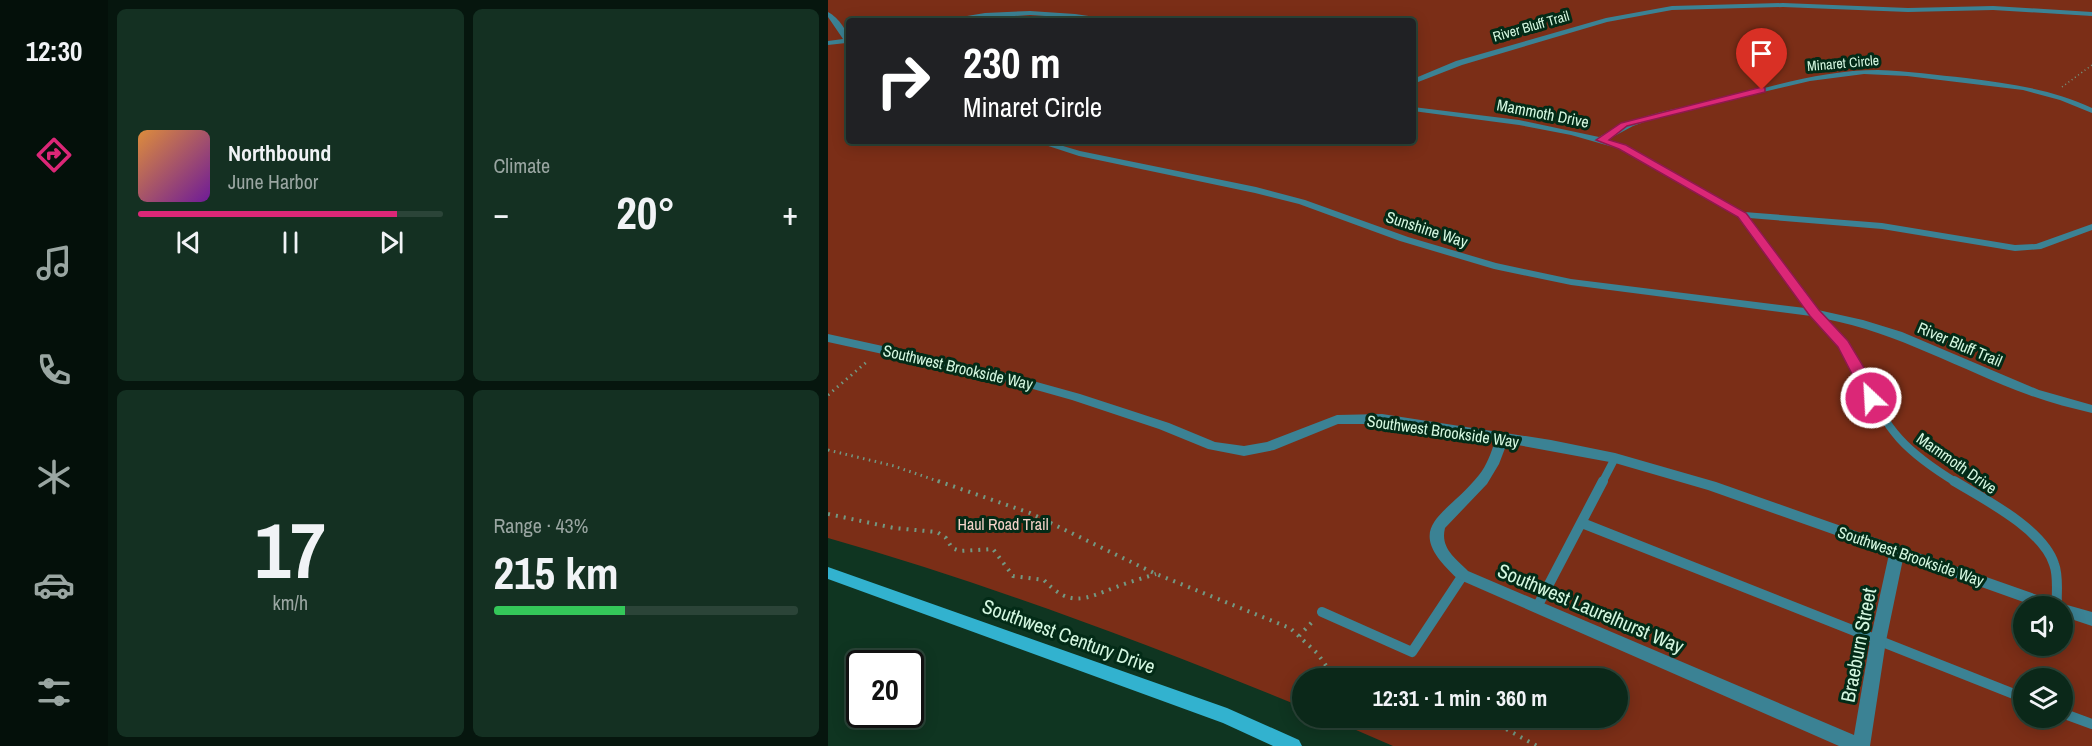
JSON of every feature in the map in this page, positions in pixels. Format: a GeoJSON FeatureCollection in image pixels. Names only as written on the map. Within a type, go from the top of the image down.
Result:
{"type":"FeatureCollection","features":[{"type":"Feature","properties":{"kind":"main road","name":"Southwest Century Drive"},"geometry":{"type":"LineString","coordinates":[[828,573],[1227,716],[1293,746]]}},
{"type":"Feature","properties":{"kind":"street","name":"River Bluff Trail"},"geometry":{"type":"LineString","coordinates":[[1416,81],[1459,63],[1606,20],[1672,8],[1783,5],[1908,10],[1993,8],[2092,14]]}},
{"type":"Feature","properties":{"kind":"street"},"geometry":{"type":"LineString","coordinates":[[958,18],[987,13],[1034,11],[1094,18]]}},
{"type":"Feature","properties":{"kind":"street"},"geometry":{"type":"LineString","coordinates":[[828,14],[835,20],[846,38]]}},
{"type":"Feature","properties":{"kind":"street"},"geometry":{"type":"LineString","coordinates":[[828,43],[846,41]]}},
{"type":"Feature","properties":{"kind":"street","name":"Minaret Circle"},"geometry":{"type":"LineString","coordinates":[[1601,140],[1624,124],[1671,111],[1721,102],[1800,81],[1862,72],[1923,76],[2035,89],[2053,93],[2092,111]]}},
{"type":"Feature","properties":{"kind":"street","name":"Mammoth Drive"},"geometry":{"type":"LineString","coordinates":[[1416,109],[1491,118],[1601,140],[1623,147],[1742,215],[1814,313],[1843,344],[1862,376]]}},
{"type":"Feature","properties":{"kind":"street","name":"Sunshine Way"},"geometry":{"type":"LineString","coordinates":[[1047,144],[1078,153],[1256,190],[1302,202],[1404,239],[1505,269],[1570,282],[1814,313]]}},
{"type":"Feature","properties":{"kind":"street"},"geometry":{"type":"LineString","coordinates":[[1742,215],[1882,226],[2015,248],[2037,247],[2092,227]]}},
{"type":"Feature","properties":{"kind":"street","name":"River Bluff Trail"},"geometry":{"type":"LineString","coordinates":[[1814,313],[1860,322],[1898,335],[2003,381],[2092,409]]}},
{"type":"Feature","properties":{"kind":"street","name":"Southwest Brookside Way"},"geometry":{"type":"LineString","coordinates":[[828,338],[1001,376],[1076,397],[1164,426],[1213,446],[1244,451],[1269,447],[1337,420],[1382,419],[1615,458],[1711,486],[2026,596]]}},
{"type":"Feature","properties":{"kind":"street","name":"Southwest Laurelhurst Way"},"geometry":{"type":"LineString","coordinates":[[1502,439],[1495,462],[1479,484],[1444,515],[1437,526],[1435,540],[1442,554],[1463,575],[1860,746]]}},
{"type":"Feature","properties":{"kind":"street","name":"Braeburn Street"},"geometry":{"type":"LineString","coordinates":[[1860,746],[1878,641],[1898,552]]}},
{"type":"Feature","properties":{"kind":"street"},"geometry":{"type":"LineString","coordinates":[[2073,613],[2092,619]]}},
{"type":"Feature","properties":{"kind":"lane","name":"Mammoth Drive"},"geometry":{"type":"LineString","coordinates":[[1862,376],[1888,426],[1911,452],[2010,517],[2045,546],[2055,563],[2055,596]]}},
{"type":"Feature","properties":{"kind":"lane"},"geometry":{"type":"LineString","coordinates":[[1537,607],[1615,458]]}},
{"type":"Feature","properties":{"kind":"lane"},"geometry":{"type":"LineString","coordinates":[[1582,523],[2013,694]]}},
{"type":"Feature","properties":{"kind":"lane"},"geometry":{"type":"LineString","coordinates":[[1322,612],[1412,652],[1463,575]]}},
{"type":"Feature","properties":{"kind":"lane"},"geometry":{"type":"LineString","coordinates":[[2073,717],[2092,724]]}},
{"type":"Feature","properties":{"kind":"path"},"geometry":{"type":"LineString","coordinates":[[2053,93],[2092,65]]}},
{"type":"Feature","properties":{"kind":"path"},"geometry":{"type":"LineString","coordinates":[[828,396],[882,349]]}},
{"type":"Feature","properties":{"kind":"path"},"geometry":{"type":"LineString","coordinates":[[828,450],[894,466],[1030,513],[1202,595],[1248,610],[1290,628],[1317,653],[1328,668]]}},
{"type":"Feature","properties":{"kind":"path"},"geometry":{"type":"LineString","coordinates":[[828,514],[894,528],[937,532],[946,538],[952,548],[960,551],[993,549],[1013,576],[1044,580],[1055,591],[1075,598],[1089,599],[1116,586],[1156,574]]}},
{"type":"Feature","properties":{"kind":"path"},"geometry":{"type":"LineString","coordinates":[[1299,636],[1322,612]]}},
{"type":"Feature","properties":{"kind":"path"},"geometry":{"type":"LineString","coordinates":[[1502,728],[1537,746]]}},
{"type":"Feature","properties":{"kind":"green space","name":"Haul Road Trail"},"geometry":{"type":"Polygon","coordinates":[[[828,0],[2092,0],[2092,746],[1393,746],[1351,728],[1628,728],[1628,668],[1292,668],[1292,703],[1067,616],[948,575],[828,538],[828,0]]]}},
{"type":"Feature","properties":{"kind":"route"},"geometry":{"type":"LineString","coordinates":[[1762,90],[1721,102],[1671,111],[1624,124],[1601,140],[1623,147],[1742,215],[1814,313],[1843,344],[1862,376],[1871,398]]}}]}
